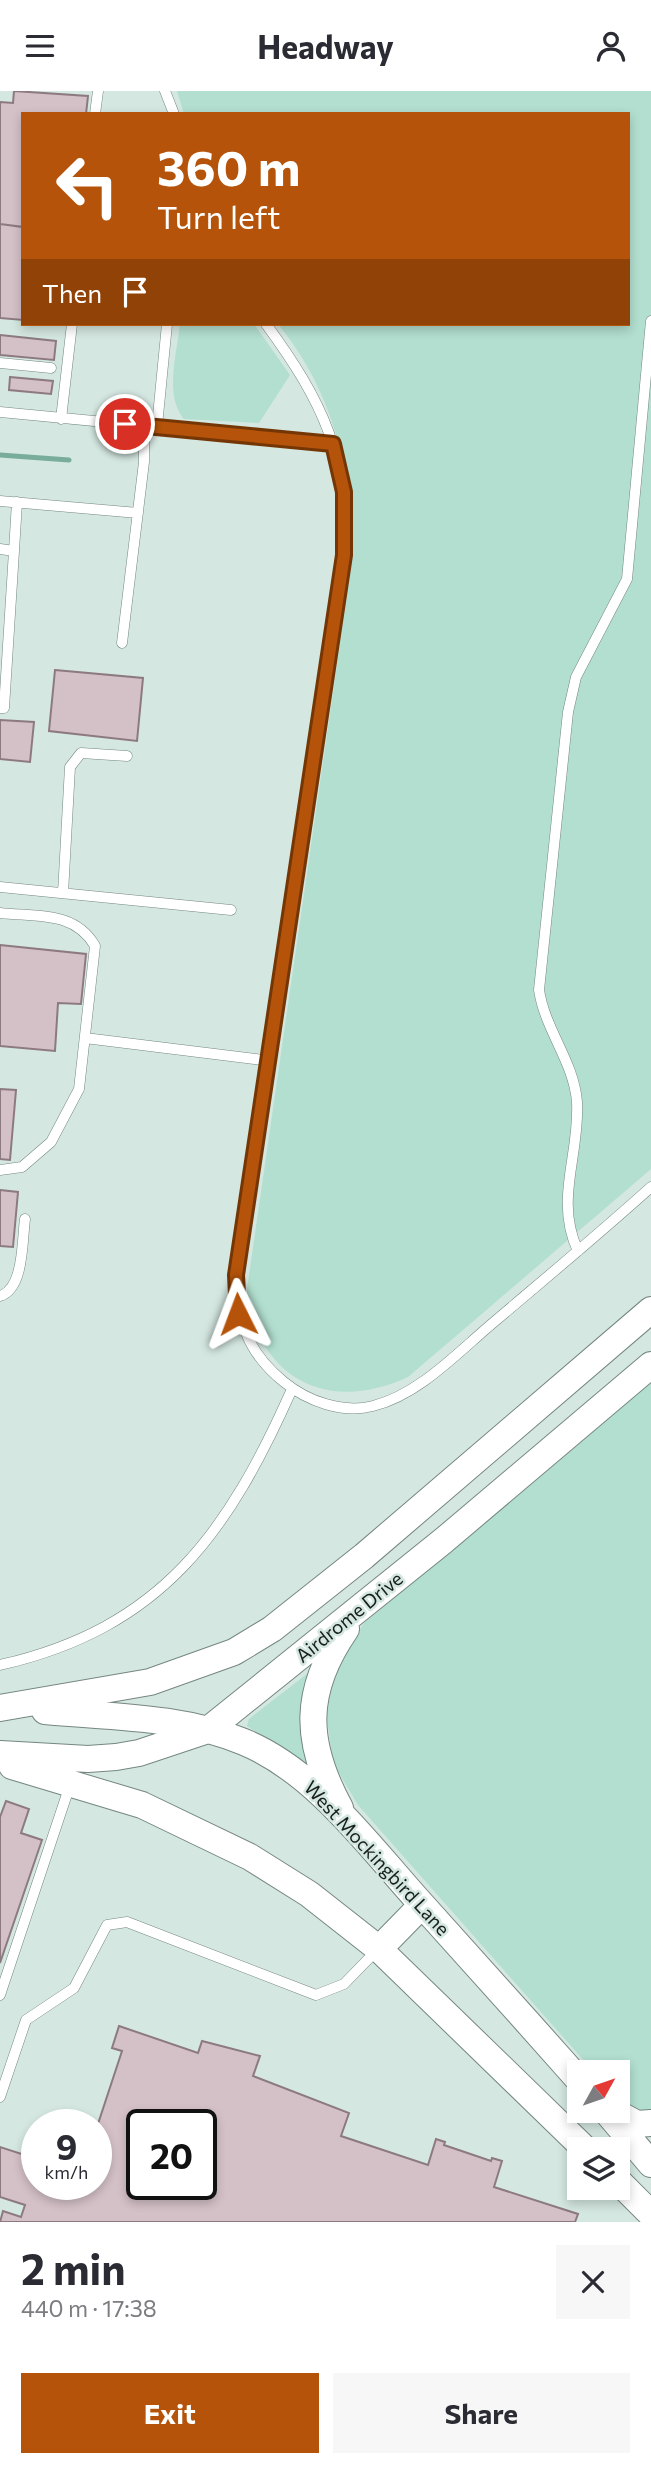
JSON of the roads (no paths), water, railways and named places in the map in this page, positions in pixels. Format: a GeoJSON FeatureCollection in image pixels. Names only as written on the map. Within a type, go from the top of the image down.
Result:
{"type":"FeatureCollection","features":[{"type":"Feature","properties":{"kind":"main road","name":"Airdrome Drive"},"geometry":{"type":"LineString","coordinates":[[0,1708],[150,1682],[195,1669],[234,1652],[263,1635],[363,1556],[651,1310]]}},
{"type":"Feature","properties":{"kind":"main road","name":"Airdrome Drive"},"geometry":{"type":"LineString","coordinates":[[0,1754],[88,1759],[116,1757],[139,1753],[208,1730],[360,1609],[651,1366]]}},
{"type":"Feature","properties":{"kind":"main road"},"geometry":{"type":"LineString","coordinates":[[348,1822],[331,1791],[317,1753],[312,1705],[330,1654],[360,1609]]}},
{"type":"Feature","properties":{"kind":"main road","name":"West Mockingbird Lane"},"geometry":{"type":"LineString","coordinates":[[0,1708],[147,1718],[208,1730],[270,1754],[300,1776],[348,1822],[567,2067]]}},
{"type":"Feature","properties":{"kind":"main road"},"geometry":{"type":"LineString","coordinates":[[0,1762],[71,1781],[142,1805],[250,1857],[309,1894],[379,1949],[573,2137]]}},
{"type":"Feature","properties":{"kind":"main road"},"geometry":{"type":"LineString","coordinates":[[379,1949],[422,1905]]}},
{"type":"Feature","properties":{"kind":"main road"},"geometry":{"type":"LineString","coordinates":[[630,2120],[637,2124],[651,2123]]}},
{"type":"Feature","properties":{"kind":"main road"},"geometry":{"type":"LineString","coordinates":[[616,2123],[651,2164]]}},
{"type":"Feature","properties":{"kind":"main road"},"geometry":{"type":"LineString","coordinates":[[630,2193],[651,2214]]}},
{"type":"Feature","properties":{"kind":"lane"},"geometry":{"type":"LineString","coordinates":[[95,112],[98,91]]}},
{"type":"Feature","properties":{"kind":"lane"},"geometry":{"type":"LineString","coordinates":[[165,91],[173,112]]}},
{"type":"Feature","properties":{"kind":"lane"},"geometry":{"type":"LineString","coordinates":[[578,1251],[568,1230],[566,1208],[577,1104],[563,1055],[542,1014],[539,990],[568,712],[576,677],[627,579],[651,321]]}},
{"type":"Feature","properties":{"kind":"lane"},"geometry":{"type":"LineString","coordinates":[[61,419],[72,326]]}},
{"type":"Feature","properties":{"kind":"lane"},"geometry":{"type":"LineString","coordinates":[[157,426],[167,326]]}},
{"type":"Feature","properties":{"kind":"lane"},"geometry":{"type":"LineString","coordinates":[[267,326],[306,380],[322,411],[344,492],[344,555],[271,1061],[236,1275],[238,1314],[248,1340],[261,1359],[292,1389],[316,1402],[345,1408],[371,1407],[392,1399],[435,1371],[651,1187]]}},
{"type":"Feature","properties":{"kind":"lane"},"geometry":{"type":"LineString","coordinates":[[0,363],[51,368]]}},
{"type":"Feature","properties":{"kind":"lane"},"geometry":{"type":"LineString","coordinates":[[0,412],[333,444]]}},
{"type":"Feature","properties":{"kind":"lane"},"geometry":{"type":"LineString","coordinates":[[122,643],[144,462],[144,424]]}},
{"type":"Feature","properties":{"kind":"lane"},"geometry":{"type":"LineString","coordinates":[[0,501],[138,513]]}},
{"type":"Feature","properties":{"kind":"lane"},"geometry":{"type":"LineString","coordinates":[[0,708],[4,708],[17,502]]}},
{"type":"Feature","properties":{"kind":"lane"},"geometry":{"type":"LineString","coordinates":[[0,549],[14,551]]}},
{"type":"Feature","properties":{"kind":"lane"},"geometry":{"type":"LineString","coordinates":[[62,893],[70,767],[81,753],[127,756]]}},
{"type":"Feature","properties":{"kind":"lane"},"geometry":{"type":"LineString","coordinates":[[0,887],[232,911]]}},
{"type":"Feature","properties":{"kind":"lane"},"geometry":{"type":"LineString","coordinates":[[0,913],[72,921],[86,930],[95,946],[79,1089],[51,1142],[22,1167],[0,1170]]}},
{"type":"Feature","properties":{"kind":"lane"},"geometry":{"type":"LineString","coordinates":[[85,1038],[271,1061]]}},
{"type":"Feature","properties":{"kind":"lane"},"geometry":{"type":"LineString","coordinates":[[0,1296],[11,1290],[18,1275],[25,1219]]}},
{"type":"Feature","properties":{"kind":"lane"},"geometry":{"type":"LineString","coordinates":[[0,1665],[46,1653],[97,1631],[168,1583],[199,1552],[225,1516],[251,1474],[292,1389]]}},
{"type":"Feature","properties":{"kind":"lane"},"geometry":{"type":"LineString","coordinates":[[0,1995],[71,1781]]}},
{"type":"Feature","properties":{"kind":"lane"},"geometry":{"type":"LineString","coordinates":[[0,2097],[26,2020],[74,1988],[107,1925],[127,1922],[316,1995],[344,1984],[379,1949]]}},
{"type":"Feature","properties":{"kind":"waterway"},"geometry":{"type":"LineString","coordinates":[[0,455],[69,460]]}}]}
